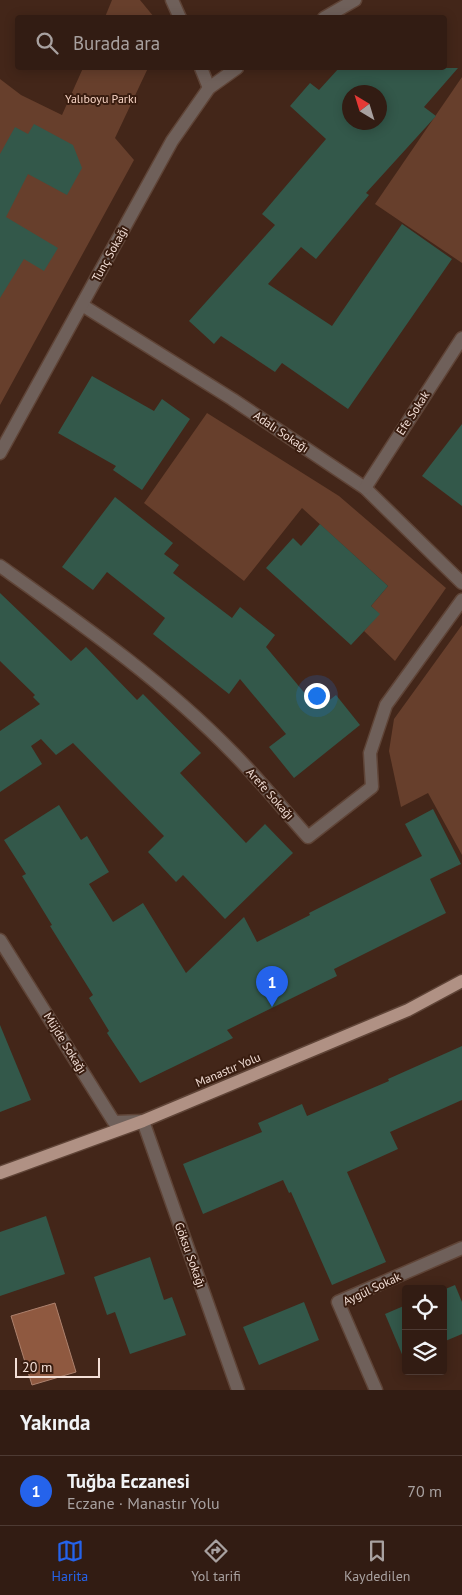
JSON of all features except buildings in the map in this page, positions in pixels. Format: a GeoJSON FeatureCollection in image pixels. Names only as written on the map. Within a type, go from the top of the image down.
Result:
{"type":"FeatureCollection","features":[{"type":"Feature","properties":{"kind":"main road","name":"Manastır Yolu"},"geometry":{"type":"LineString","coordinates":[[0,1173],[143,1121],[408,1010],[462,981]]}},
{"type":"Feature","properties":{"kind":"street"},"geometry":{"type":"LineString","coordinates":[[172,0],[179,15]]}},
{"type":"Feature","properties":{"kind":"street"},"geometry":{"type":"LineString","coordinates":[[329,15],[355,0]]}},
{"type":"Feature","properties":{"kind":"street"},"geometry":{"type":"LineString","coordinates":[[202,70],[209,88]]}},
{"type":"Feature","properties":{"kind":"street","name":"Tunç Sokağı"},"geometry":{"type":"LineString","coordinates":[[0,453],[172,141],[209,88],[233,70]]}},
{"type":"Feature","properties":{"kind":"street","name":"Adalı Sokağı"},"geometry":{"type":"LineString","coordinates":[[82,305],[232,399],[365,488],[462,583]]}},
{"type":"Feature","properties":{"kind":"street","name":"Efe Sokak"},"geometry":{"type":"LineString","coordinates":[[365,488],[462,338]]}},
{"type":"Feature","properties":{"kind":"street","name":"Arefe Sokağı"},"geometry":{"type":"LineString","coordinates":[[0,566],[99,636],[176,700],[232,752],[308,837],[372,788],[370,753],[386,705],[462,600]]}},
{"type":"Feature","properties":{"kind":"street","name":"Müjde Sokağı"},"geometry":{"type":"LineString","coordinates":[[0,940],[114,1122],[143,1121]]}},
{"type":"Feature","properties":{"kind":"street","name":"Göksu Sokağı"},"geometry":{"type":"LineString","coordinates":[[143,1121],[238,1390]]}},
{"type":"Feature","properties":{"kind":"street","name":"Aygül Sokak"},"geometry":{"type":"LineString","coordinates":[[376,1390],[338,1302],[462,1248]]}},
{"type":"Feature","properties":{"kind":"green space"},"geometry":{"type":"Polygon","coordinates":[[[112,0],[140,0],[152,15],[106,15],[112,0]]]}},
{"type":"Feature","properties":{"kind":"green space","name":"Yalıboyu Parkı"},"geometry":{"type":"Polygon","coordinates":[[[82,70],[147,70],[115,138],[134,160],[0,405],[0,79],[21,95],[62,115],[82,70]]]}},
{"type":"Feature","properties":{"kind":"green space"},"geometry":{"type":"Polygon","coordinates":[[[462,77],[462,263],[375,204],[462,77]]]}},
{"type":"Feature","properties":{"kind":"green space"},"geometry":{"type":"Polygon","coordinates":[[[207,413],[339,496],[446,588],[395,661],[364,631],[379,614],[371,606],[388,586],[302,508],[244,581],[144,503],[207,413]]]}},
{"type":"Feature","properties":{"kind":"green space"},"geometry":{"type":"Polygon","coordinates":[[[462,625],[462,855],[428,793],[401,807],[389,751],[394,719],[462,625]]]}},
{"type":"Feature","properties":{"kind":"shaded area"},"geometry":{"type":"Polygon","coordinates":[[[55,1303],[76,1372],[32,1385],[11,1316],[55,1303]]]}},
{"type":"Feature","properties":{"kind":"place","name":"Tuğba Eczanesi"},"geometry":{"type":"Point","coordinates":[272,1007]}}]}
